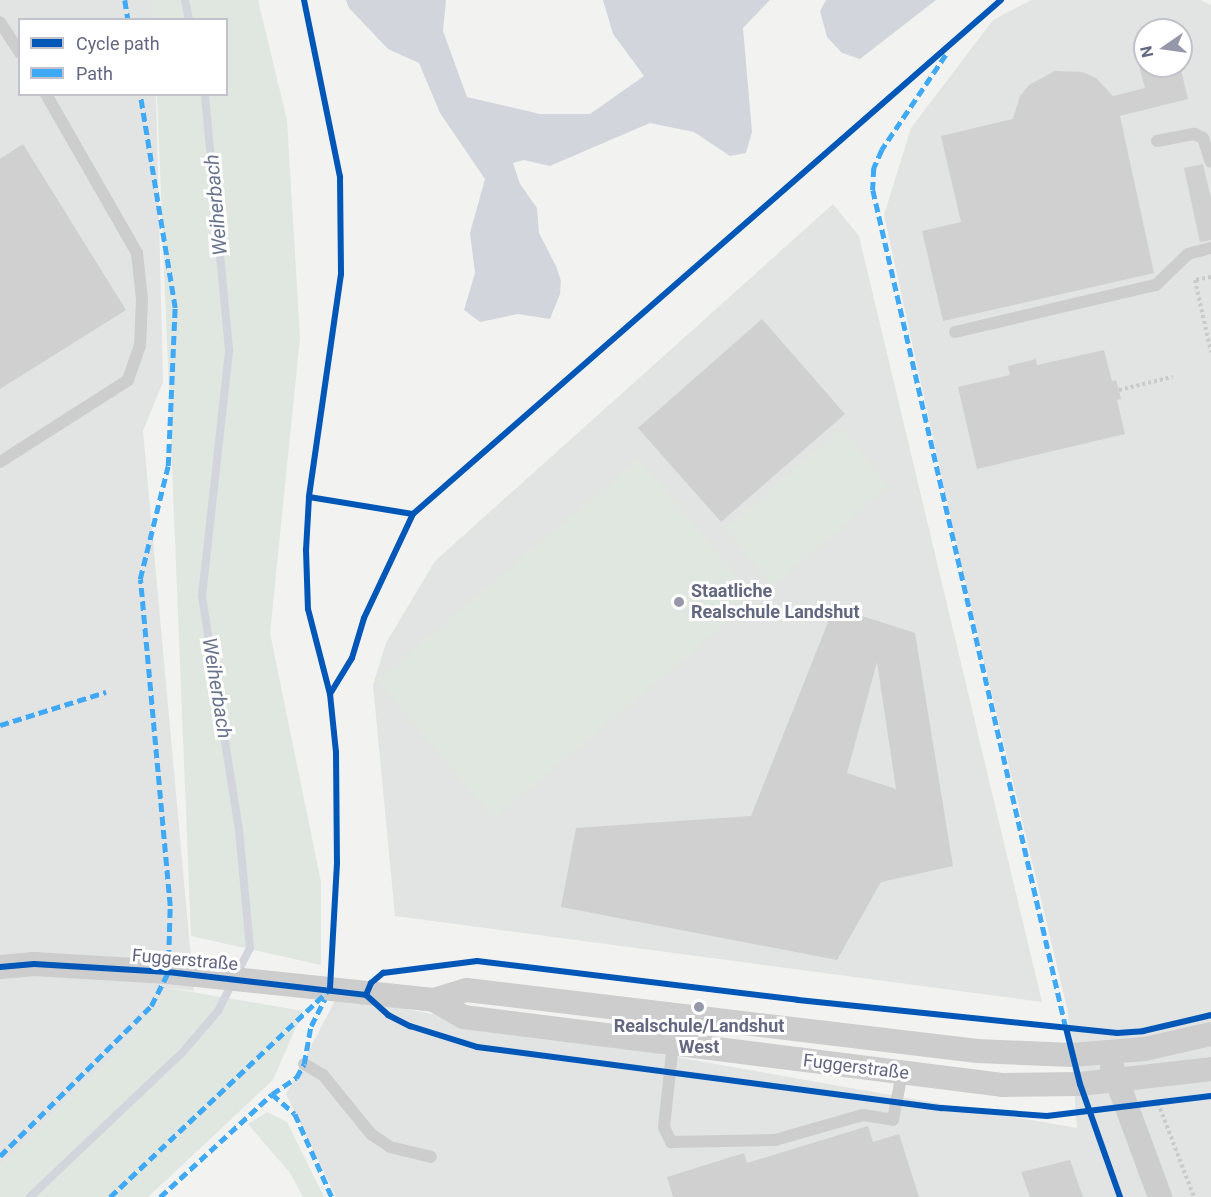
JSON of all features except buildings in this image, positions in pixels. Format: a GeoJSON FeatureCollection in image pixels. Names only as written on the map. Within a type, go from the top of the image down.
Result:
{"type":"FeatureCollection","features":[{"type":"Feature","properties":{"kind":"street","name":"Fuggerstraße"},"geometry":{"type":"LineString","coordinates":[[0,967],[34,964],[168,972],[434,1000],[464,1017],[1002,1085],[1117,1081],[1211,1069]]}},
{"type":"Feature","properties":{"kind":"street","name":"Fuggerstraße"},"geometry":{"type":"LineString","coordinates":[[434,1000],[468,990],[977,1051],[1072,1056],[1105,1051],[1145,1049],[1211,1034]]}},
{"type":"Feature","properties":{"kind":"street"},"geometry":{"type":"LineString","coordinates":[[1105,1051],[1160,1197]]}},
{"type":"Feature","properties":{"kind":"lane"},"geometry":{"type":"LineString","coordinates":[[0,22],[18,50]]}},
{"type":"Feature","properties":{"kind":"lane"},"geometry":{"type":"LineString","coordinates":[[0,462],[128,380],[140,346],[142,299],[137,254],[47,96]]}},
{"type":"Feature","properties":{"kind":"lane"},"geometry":{"type":"LineString","coordinates":[[1157,141],[1194,134],[1203,138],[1211,162]]}},
{"type":"Feature","properties":{"kind":"lane"},"geometry":{"type":"LineString","coordinates":[[955,332],[1156,285],[1188,254],[1211,248]]}},
{"type":"Feature","properties":{"kind":"lane"},"geometry":{"type":"LineString","coordinates":[[676,1015],[664,1127],[671,1142],[775,1140],[863,1115],[893,1119],[902,1073]]}},
{"type":"Feature","properties":{"kind":"lane"},"geometry":{"type":"LineString","coordinates":[[304,1064],[323,1075],[371,1134],[390,1147],[431,1157]]}},
{"type":"Feature","properties":{"kind":"path"},"geometry":{"type":"LineString","coordinates":[[1211,277],[1195,280],[1211,352]]}},
{"type":"Feature","properties":{"kind":"path"},"geometry":{"type":"LineString","coordinates":[[1119,390],[1172,377]]}},
{"type":"Feature","properties":{"kind":"path"},"geometry":{"type":"LineString","coordinates":[[1126,1108],[1169,1102]]}},
{"type":"Feature","properties":{"kind":"path"},"geometry":{"type":"LineString","coordinates":[[1158,1103],[1194,1197]]}},
{"type":"Feature","properties":{"kind":"shaded area"},"geometry":{"type":"Polygon","coordinates":[[[0,0],[153,0],[154,18],[18,18],[18,96],[156,96],[163,382],[143,431],[194,991],[169,988],[125,1045],[0,1166],[0,0]]]}},
{"type":"Feature","properties":{"kind":"shaded area"},"geometry":{"type":"Polygon","coordinates":[[[153,0],[258,0],[287,120],[300,338],[270,633],[321,882],[321,965],[191,936],[157,96],[228,96],[228,18],[154,18],[153,0]]]}},
{"type":"Feature","properties":{"kind":"shaded area"},"geometry":{"type":"Polygon","coordinates":[[[346,0],[446,0],[443,31],[467,97],[540,114],[590,114],[644,76],[613,34],[603,0],[770,0],[743,28],[752,132],[746,153],[730,156],[694,132],[650,123],[550,166],[524,160],[513,163],[520,184],[537,208],[539,233],[556,266],[561,281],[560,294],[550,319],[518,314],[480,322],[464,310],[475,273],[470,233],[485,179],[440,113],[419,63],[388,49],[349,8],[346,0]]]}},
{"type":"Feature","properties":{"kind":"shaded area"},"geometry":{"type":"Polygon","coordinates":[[[826,0],[936,0],[860,59],[842,53],[827,37],[820,11],[826,0]]]}},
{"type":"Feature","properties":{"kind":"shaded area"},"geometry":{"type":"Polygon","coordinates":[[[1031,0],[1200,0],[1211,5],[1211,1197],[336,1197],[286,1094],[337,997],[1077,1128],[1068,1012],[960,561],[884,215],[911,128],[993,20],[1031,0]]]}},
{"type":"Feature","properties":{"kind":"shaded area","name":"Staatliche Realschule Landshut"},"geometry":{"type":"Polygon","coordinates":[[[833,204],[859,236],[1042,1002],[395,916],[373,685],[386,643],[435,561],[833,204]]]}},
{"type":"Feature","properties":{"kind":"shaded area"},"geometry":{"type":"Polygon","coordinates":[[[842,427],[888,487],[772,587],[726,529],[842,427]]]}},
{"type":"Feature","properties":{"kind":"shaded area"},"geometry":{"type":"Polygon","coordinates":[[[639,459],[756,598],[494,819],[377,680],[639,459]]]}},
{"type":"Feature","properties":{"kind":"shaded area"},"geometry":{"type":"Polygon","coordinates":[[[169,988],[303,1011],[273,1080],[148,1197],[0,1197],[0,1166],[125,1045],[169,988]]]}},
{"type":"Feature","properties":{"kind":"shaded area"},"geometry":{"type":"Polygon","coordinates":[[[267,1112],[287,1122],[324,1197],[303,1197],[290,1173],[248,1124],[267,1112]]]}},
{"type":"Feature","properties":{"kind":"waterway","name":"Weiherbach"},"geometry":{"type":"LineString","coordinates":[[185,0],[189,18]]}},
{"type":"Feature","properties":{"kind":"waterway","name":"Weiherbach"},"geometry":{"type":"LineString","coordinates":[[30,1197],[182,1053],[218,1011],[250,948],[239,830],[202,596],[229,350],[205,96]]}},
{"type":"Feature","properties":{"kind":"marked path"},"geometry":{"type":"LineString","coordinates":[[125,0],[128,18]]}},
{"type":"Feature","properties":{"kind":"marked path"},"geometry":{"type":"LineString","coordinates":[[946,55],[882,150],[874,168],[873,190],[1066,1028]]}},
{"type":"Feature","properties":{"kind":"marked path"},"geometry":{"type":"LineString","coordinates":[[0,1156],[151,1006],[168,972],[170,906],[140,579],[168,466],[175,308],[140,96]]}},
{"type":"Feature","properties":{"kind":"marked path"},"geometry":{"type":"LineString","coordinates":[[0,725],[106,692]]}},
{"type":"Feature","properties":{"kind":"marked path"},"geometry":{"type":"LineString","coordinates":[[110,1197],[330,989]]}},
{"type":"Feature","properties":{"kind":"marked path"},"geometry":{"type":"LineString","coordinates":[[160,1197],[272,1094],[296,1078],[304,1064],[311,1026],[325,999]]}},
{"type":"Feature","properties":{"kind":"marked path"},"geometry":{"type":"LineString","coordinates":[[272,1094],[295,1114],[332,1197]]}},
{"type":"Feature","properties":{"kind":"cycle path"},"geometry":{"type":"LineString","coordinates":[[304,0],[340,177],[341,274],[309,497],[306,550],[308,609],[330,694],[336,752],[337,863],[330,989]]}},
{"type":"Feature","properties":{"kind":"cycle path"},"geometry":{"type":"LineString","coordinates":[[330,694],[352,658],[364,618],[413,514],[1001,0]]}},
{"type":"Feature","properties":{"kind":"cycle path"},"geometry":{"type":"LineString","coordinates":[[309,497],[413,514]]}},
{"type":"Feature","properties":{"kind":"cycle path"},"geometry":{"type":"LineString","coordinates":[[366,995],[371,983],[383,973],[477,961],[798,1000],[1117,1033],[1143,1031],[1211,1015]]}},
{"type":"Feature","properties":{"kind":"cycle path"},"geometry":{"type":"LineString","coordinates":[[0,967],[34,964],[168,972],[366,995]]}},
{"type":"Feature","properties":{"kind":"cycle path"},"geometry":{"type":"LineString","coordinates":[[366,995],[388,1015],[410,1026],[477,1047],[942,1108],[1047,1116],[1211,1096]]}},
{"type":"Feature","properties":{"kind":"cycle path"},"geometry":{"type":"LineString","coordinates":[[1066,1028],[1080,1084],[1120,1197]]}},
{"type":"Feature","properties":{"kind":"place","name":"Staatliche Realschule Landshut"},"geometry":{"type":"Point","coordinates":[679,602]}},
{"type":"Feature","properties":{"kind":"place","name":"Realschule/Landshut West"},"geometry":{"type":"Point","coordinates":[699,1007]}}]}
